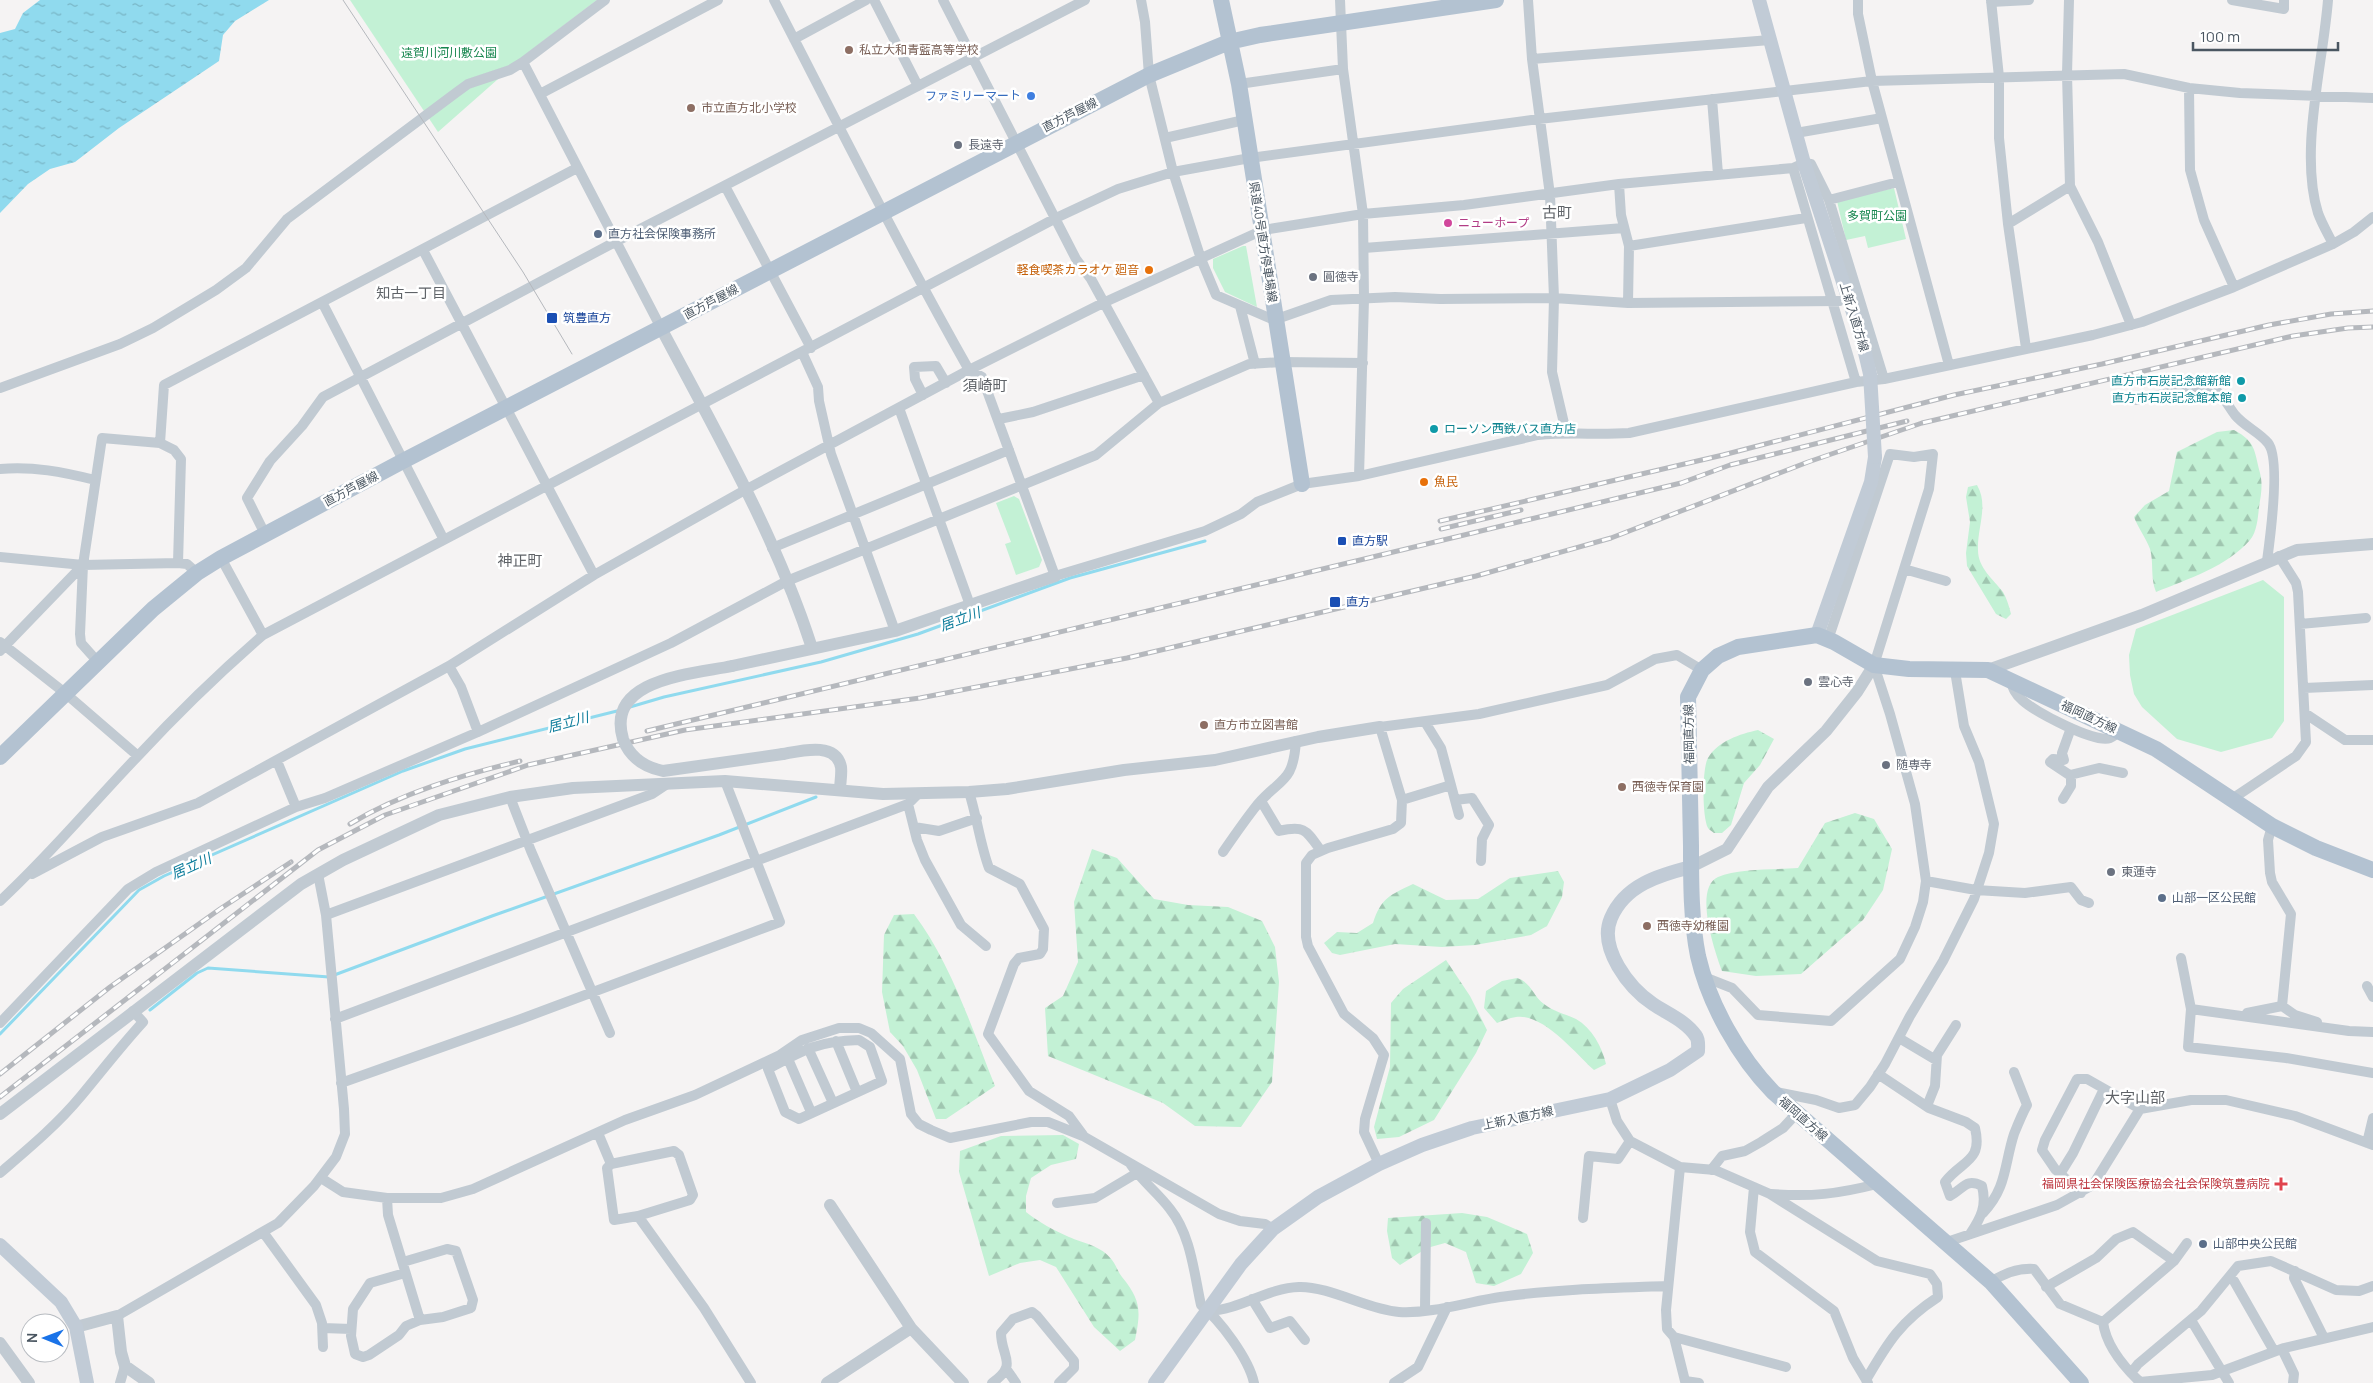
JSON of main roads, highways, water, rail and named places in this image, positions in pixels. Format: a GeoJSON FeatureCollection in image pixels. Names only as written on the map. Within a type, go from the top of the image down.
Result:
{"type":"FeatureCollection","features":[{"type":"Feature","properties":{"kind":"main road","name":"県道40号直方停車場線"},"geometry":{"type":"LineString","coordinates":[[1221,0],[1239,84],[1263,230],[1274,320],[1302,484]]}},
{"type":"Feature","properties":{"kind":"main road","name":"直方芦屋線"},"geometry":{"type":"LineString","coordinates":[[0,757],[153,609],[197,573],[221,558],[403,461],[507,409],[882,212],[1149,75],[1229,42],[1340,22],[1496,0]]}},
{"type":"Feature","properties":{"kind":"main road","name":"上新入直方線"},"geometry":{"type":"LineString","coordinates":[[1760,0],[1796,134],[1799,166],[1862,340],[1870,374],[1876,456],[1872,482],[1823,638]]}},
{"type":"Feature","properties":{"kind":"main road","name":"福岡直方線"},"geometry":{"type":"LineString","coordinates":[[2080,1383],[1991,1282],[1773,1092],[1758,1076],[1730,1035],[1704,977],[1698,955],[1691,867],[1688,698],[1702,670],[1718,656],[1738,647],[1823,638],[1874,665],[1909,669],[1988,670],[2156,749],[2272,826],[2294,838],[2373,870]]}},
{"type":"Feature","properties":{"kind":"main road","name":"上新入直方線"},"geometry":{"type":"LineString","coordinates":[[1155,1383],[1241,1264],[1273,1229],[1318,1197],[1422,1144],[1472,1128],[1610,1099],[1670,1070],[1698,1051],[1698,1038],[1689,1028],[1652,1003],[1634,988],[1609,945],[1607,927],[1616,905],[1635,888],[1670,872],[1691,867]]}},
{"type":"Feature","properties":{"kind":"main road"},"geometry":{"type":"LineString","coordinates":[[0,1245],[61,1302],[76,1327],[87,1383]]}},
{"type":"Feature","properties":{"kind":"water"},"geometry":{"type":"Polygon","coordinates":[[[40,0],[269,0],[235,21],[223,35],[219,61],[119,128],[75,162],[50,169],[28,184],[0,213],[0,33],[15,29],[23,13],[40,0]]]}},
{"type":"Feature","properties":{"kind":"waterway","name":"居立川"},"geometry":{"type":"LineString","coordinates":[[630,707],[664,697],[821,662],[918,634],[1070,578],[1205,541]]}},
{"type":"Feature","properties":{"kind":"waterway","name":"居立川"},"geometry":{"type":"LineString","coordinates":[[0,1034],[139,890],[164,876],[403,771],[465,749],[621,710]]}},
{"type":"Feature","properties":{"kind":"waterway"},"geometry":{"type":"LineString","coordinates":[[150,1010],[197,973],[208,968],[329,977],[492,916],[719,835],[816,797]]}},
{"type":"Feature","properties":{"kind":"tram line"},"geometry":{"type":"LineString","coordinates":[[343,0],[523,272],[572,354]]}},
{"type":"Feature","properties":{"kind":"railway"},"geometry":{"type":"LineString","coordinates":[[1440,521],[1723,455],[1954,395],[2102,364],[2269,325],[2331,314],[2373,311]]}},
{"type":"Feature","properties":{"kind":"railway"},"geometry":{"type":"LineString","coordinates":[[0,1097],[318,850],[385,815],[528,765],[685,730],[920,698],[1127,658],[1476,576],[1611,538],[1808,462],[1922,423],[2293,336],[2348,328],[2373,327]]}},
{"type":"Feature","properties":{"kind":"railway"},"geometry":{"type":"LineString","coordinates":[[647,731],[1681,483],[1730,465],[1907,421]]}},
{"type":"Feature","properties":{"kind":"railway"},"geometry":{"type":"LineString","coordinates":[[1441,529],[1521,510]]}},
{"type":"Feature","properties":{"kind":"railway"},"geometry":{"type":"LineString","coordinates":[[350,824],[390,803],[432,786],[520,761]]}},
{"type":"Feature","properties":{"kind":"railway"},"geometry":{"type":"LineString","coordinates":[[0,1074],[110,987],[220,909],[291,862]]}},
{"type":"Feature","properties":{"kind":"place","name":"私立大和青藍高等学校"},"geometry":{"type":"Point","coordinates":[849,50]}},
{"type":"Feature","properties":{"kind":"place","name":"ファミリーマート"},"geometry":{"type":"Point","coordinates":[1031,96]}},
{"type":"Feature","properties":{"kind":"place","name":"市立直方北小学校"},"geometry":{"type":"Point","coordinates":[691,108]}},
{"type":"Feature","properties":{"kind":"place","name":"長遠寺"},"geometry":{"type":"Point","coordinates":[958,145]}},
{"type":"Feature","properties":{"kind":"place","name":"ニューホープ"},"geometry":{"type":"Point","coordinates":[1448,223]}},
{"type":"Feature","properties":{"kind":"place","name":"直方社会保険事務所"},"geometry":{"type":"Point","coordinates":[598,234]}},
{"type":"Feature","properties":{"kind":"place","name":"軽食喫茶カラオケ 廻音"},"geometry":{"type":"Point","coordinates":[1149,270]}},
{"type":"Feature","properties":{"kind":"place","name":"圓徳寺"},"geometry":{"type":"Point","coordinates":[1313,277]}},
{"type":"Feature","properties":{"kind":"place","name":"筑豊直方"},"geometry":{"type":"Point","coordinates":[552,318]}},
{"type":"Feature","properties":{"kind":"place","name":"直方市石炭記念館新館"},"geometry":{"type":"Point","coordinates":[2241,381]}},
{"type":"Feature","properties":{"kind":"place","name":"直方市石炭記念館本館"},"geometry":{"type":"Point","coordinates":[2242,398]}},
{"type":"Feature","properties":{"kind":"place","name":"ローソン西鉄バス直方店"},"geometry":{"type":"Point","coordinates":[1434,429]}},
{"type":"Feature","properties":{"kind":"place","name":"魚民"},"geometry":{"type":"Point","coordinates":[1424,482]}},
{"type":"Feature","properties":{"kind":"place","name":"直方駅"},"geometry":{"type":"Point","coordinates":[1342,541]}},
{"type":"Feature","properties":{"kind":"place","name":"直方"},"geometry":{"type":"Point","coordinates":[1335,602]}},
{"type":"Feature","properties":{"kind":"place","name":"雲心寺"},"geometry":{"type":"Point","coordinates":[1808,682]}},
{"type":"Feature","properties":{"kind":"place","name":"直方市立図書館"},"geometry":{"type":"Point","coordinates":[1204,725]}},
{"type":"Feature","properties":{"kind":"place","name":"随専寺"},"geometry":{"type":"Point","coordinates":[1886,765]}},
{"type":"Feature","properties":{"kind":"place","name":"西徳寺保育園"},"geometry":{"type":"Point","coordinates":[1622,787]}},
{"type":"Feature","properties":{"kind":"place","name":"東蓮寺"},"geometry":{"type":"Point","coordinates":[2111,872]}},
{"type":"Feature","properties":{"kind":"place","name":"山部一区公民館"},"geometry":{"type":"Point","coordinates":[2162,898]}},
{"type":"Feature","properties":{"kind":"place","name":"西徳寺幼稚園"},"geometry":{"type":"Point","coordinates":[1647,926]}},
{"type":"Feature","properties":{"kind":"place","name":"福岡県社会保険医療協会社会保険筑豊病院"},"geometry":{"type":"Point","coordinates":[2281,1184]}},
{"type":"Feature","properties":{"kind":"place","name":"山部中央公民館"},"geometry":{"type":"Point","coordinates":[2203,1244]}},
{"type":"Feature","properties":{"kind":"district","name":"古町"},"geometry":{"type":"Point","coordinates":[1557,213]}},
{"type":"Feature","properties":{"kind":"district","name":"知古一丁目"},"geometry":{"type":"Point","coordinates":[411,293]}},
{"type":"Feature","properties":{"kind":"district","name":"須崎町"},"geometry":{"type":"Point","coordinates":[985,386]}},
{"type":"Feature","properties":{"kind":"district","name":"神正町"},"geometry":{"type":"Point","coordinates":[520,561]}},
{"type":"Feature","properties":{"kind":"district","name":"大字山部"},"geometry":{"type":"Point","coordinates":[2135,1098]}},
{"type":"Feature","properties":{"kind":"park label","name":"遠賀川河川敷公園"},"geometry":{"type":"Point","coordinates":[449,53]}},
{"type":"Feature","properties":{"kind":"park label","name":"多賀町公園"},"geometry":{"type":"Point","coordinates":[1877,216]}}]}
